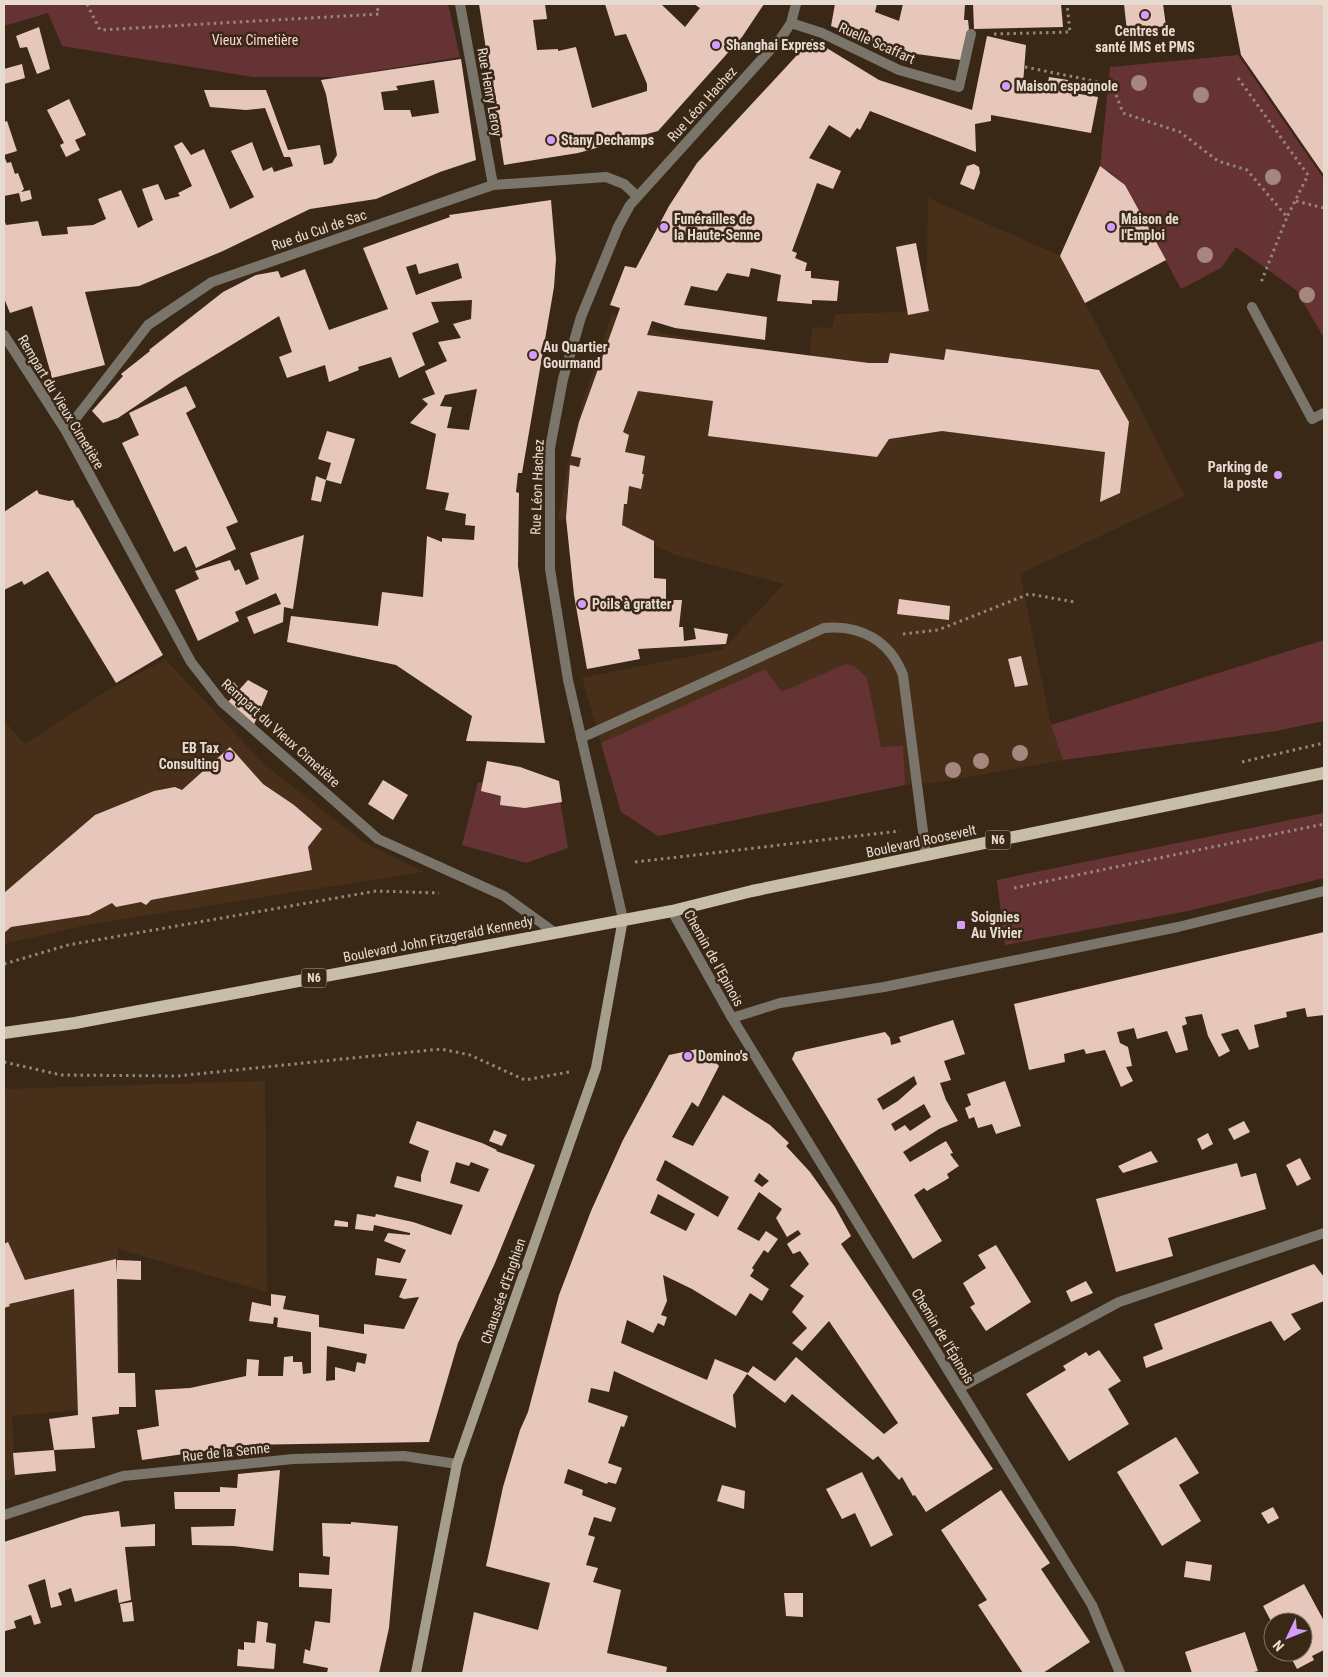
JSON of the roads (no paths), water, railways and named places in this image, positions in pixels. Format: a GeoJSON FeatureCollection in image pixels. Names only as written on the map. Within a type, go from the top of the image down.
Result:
{"type":"FeatureCollection","features":[{"type":"Feature","properties":{"kind":"main road","name":"Boulevard Roosevelt"},"geometry":{"type":"LineString","coordinates":[[672,911],[752,891],[1324,773]]}},
{"type":"Feature","properties":{"kind":"main road","name":"Boulevard John Fitzgerald Kennedy"},"geometry":{"type":"LineString","coordinates":[[4,1033],[85,1021],[672,911]]}},
{"type":"Feature","properties":{"kind":"main road","name":"Chaussée d'Enghien"},"geometry":{"type":"LineString","coordinates":[[416,1673],[457,1464],[596,1068],[623,919]]}},
{"type":"Feature","properties":{"kind":"street","name":"Rue Henry Leroy"},"geometry":{"type":"LineString","coordinates":[[460,4],[493,185]]}},
{"type":"Feature","properties":{"kind":"street","name":"Rue Léon Hachez"},"geometry":{"type":"LineString","coordinates":[[623,919],[568,680],[550,569],[550,448],[563,379],[581,316],[618,227],[637,196],[781,38],[791,22],[796,4]]}},
{"type":"Feature","properties":{"kind":"street","name":"Ruelle Scaffart"},"geometry":{"type":"LineString","coordinates":[[791,22],[822,33],[899,70],[959,87],[970,34]]}},
{"type":"Feature","properties":{"kind":"street","name":"Rue du Cul de Sac"},"geometry":{"type":"LineString","coordinates":[[66,431],[148,325],[212,282],[493,185],[606,177],[624,184],[637,196]]}},
{"type":"Feature","properties":{"kind":"street"},"geometry":{"type":"LineString","coordinates":[[1252,307],[1312,419],[1324,413]]}},
{"type":"Feature","properties":{"kind":"street","name":"Rempart du Vieux Cimetière"},"geometry":{"type":"LineString","coordinates":[[4,335],[66,431],[191,662],[222,702],[378,838],[504,896],[554,932]]}},
{"type":"Feature","properties":{"kind":"street"},"geometry":{"type":"LineString","coordinates":[[581,738],[824,628],[839,626],[861,630],[874,636],[899,663],[903,675],[926,855]]}},
{"type":"Feature","properties":{"kind":"street"},"geometry":{"type":"LineString","coordinates":[[732,1018],[780,1003],[884,986],[1178,928],[1324,891]]}},
{"type":"Feature","properties":{"kind":"street","name":"Chemin de l'Epinois"},"geometry":{"type":"LineString","coordinates":[[672,911],[732,1018]]}},
{"type":"Feature","properties":{"kind":"street","name":"Chemin de l'Épinois"},"geometry":{"type":"LineString","coordinates":[[732,1018],[1092,1605],[1120,1673]]}},
{"type":"Feature","properties":{"kind":"street"},"geometry":{"type":"LineString","coordinates":[[959,1388],[1119,1302],[1324,1233]]}},
{"type":"Feature","properties":{"kind":"street","name":"Rue de la Senne"},"geometry":{"type":"LineString","coordinates":[[4,1515],[122,1476],[293,1459],[404,1456],[457,1464]]}},
{"type":"Feature","properties":{"kind":"place","name":"Centres de santé IMS et PMS"},"geometry":{"type":"Point","coordinates":[1145,15]}},
{"type":"Feature","properties":{"kind":"place","name":"Shanghai Express"},"geometry":{"type":"Point","coordinates":[716,45]}},
{"type":"Feature","properties":{"kind":"place","name":"Maison espagnole"},"geometry":{"type":"Point","coordinates":[1006,86]}},
{"type":"Feature","properties":{"kind":"place","name":"Stany Dechamps"},"geometry":{"type":"Point","coordinates":[551,140]}},
{"type":"Feature","properties":{"kind":"place","name":"Funérailles de la Haute-Senne"},"geometry":{"type":"Point","coordinates":[664,227]}},
{"type":"Feature","properties":{"kind":"place","name":"Maison de l'Emploi"},"geometry":{"type":"Point","coordinates":[1111,227]}},
{"type":"Feature","properties":{"kind":"place","name":"Au Quartier Gourmand"},"geometry":{"type":"Point","coordinates":[533,355]}},
{"type":"Feature","properties":{"kind":"place","name":"Parking de la poste"},"geometry":{"type":"Point","coordinates":[1278,475]}},
{"type":"Feature","properties":{"kind":"place","name":"Poils à gratter"},"geometry":{"type":"Point","coordinates":[582,604]}},
{"type":"Feature","properties":{"kind":"place","name":"EB Tax Consulting"},"geometry":{"type":"Point","coordinates":[229,756]}},
{"type":"Feature","properties":{"kind":"place","name":"Soignies Au Vivier"},"geometry":{"type":"Point","coordinates":[961,925]}},
{"type":"Feature","properties":{"kind":"place","name":"Domino's"},"geometry":{"type":"Point","coordinates":[688,1056]}},
{"type":"Feature","properties":{"kind":"park label","name":"Vieux Cimetière"},"geometry":{"type":"Point","coordinates":[255,40]}}]}
